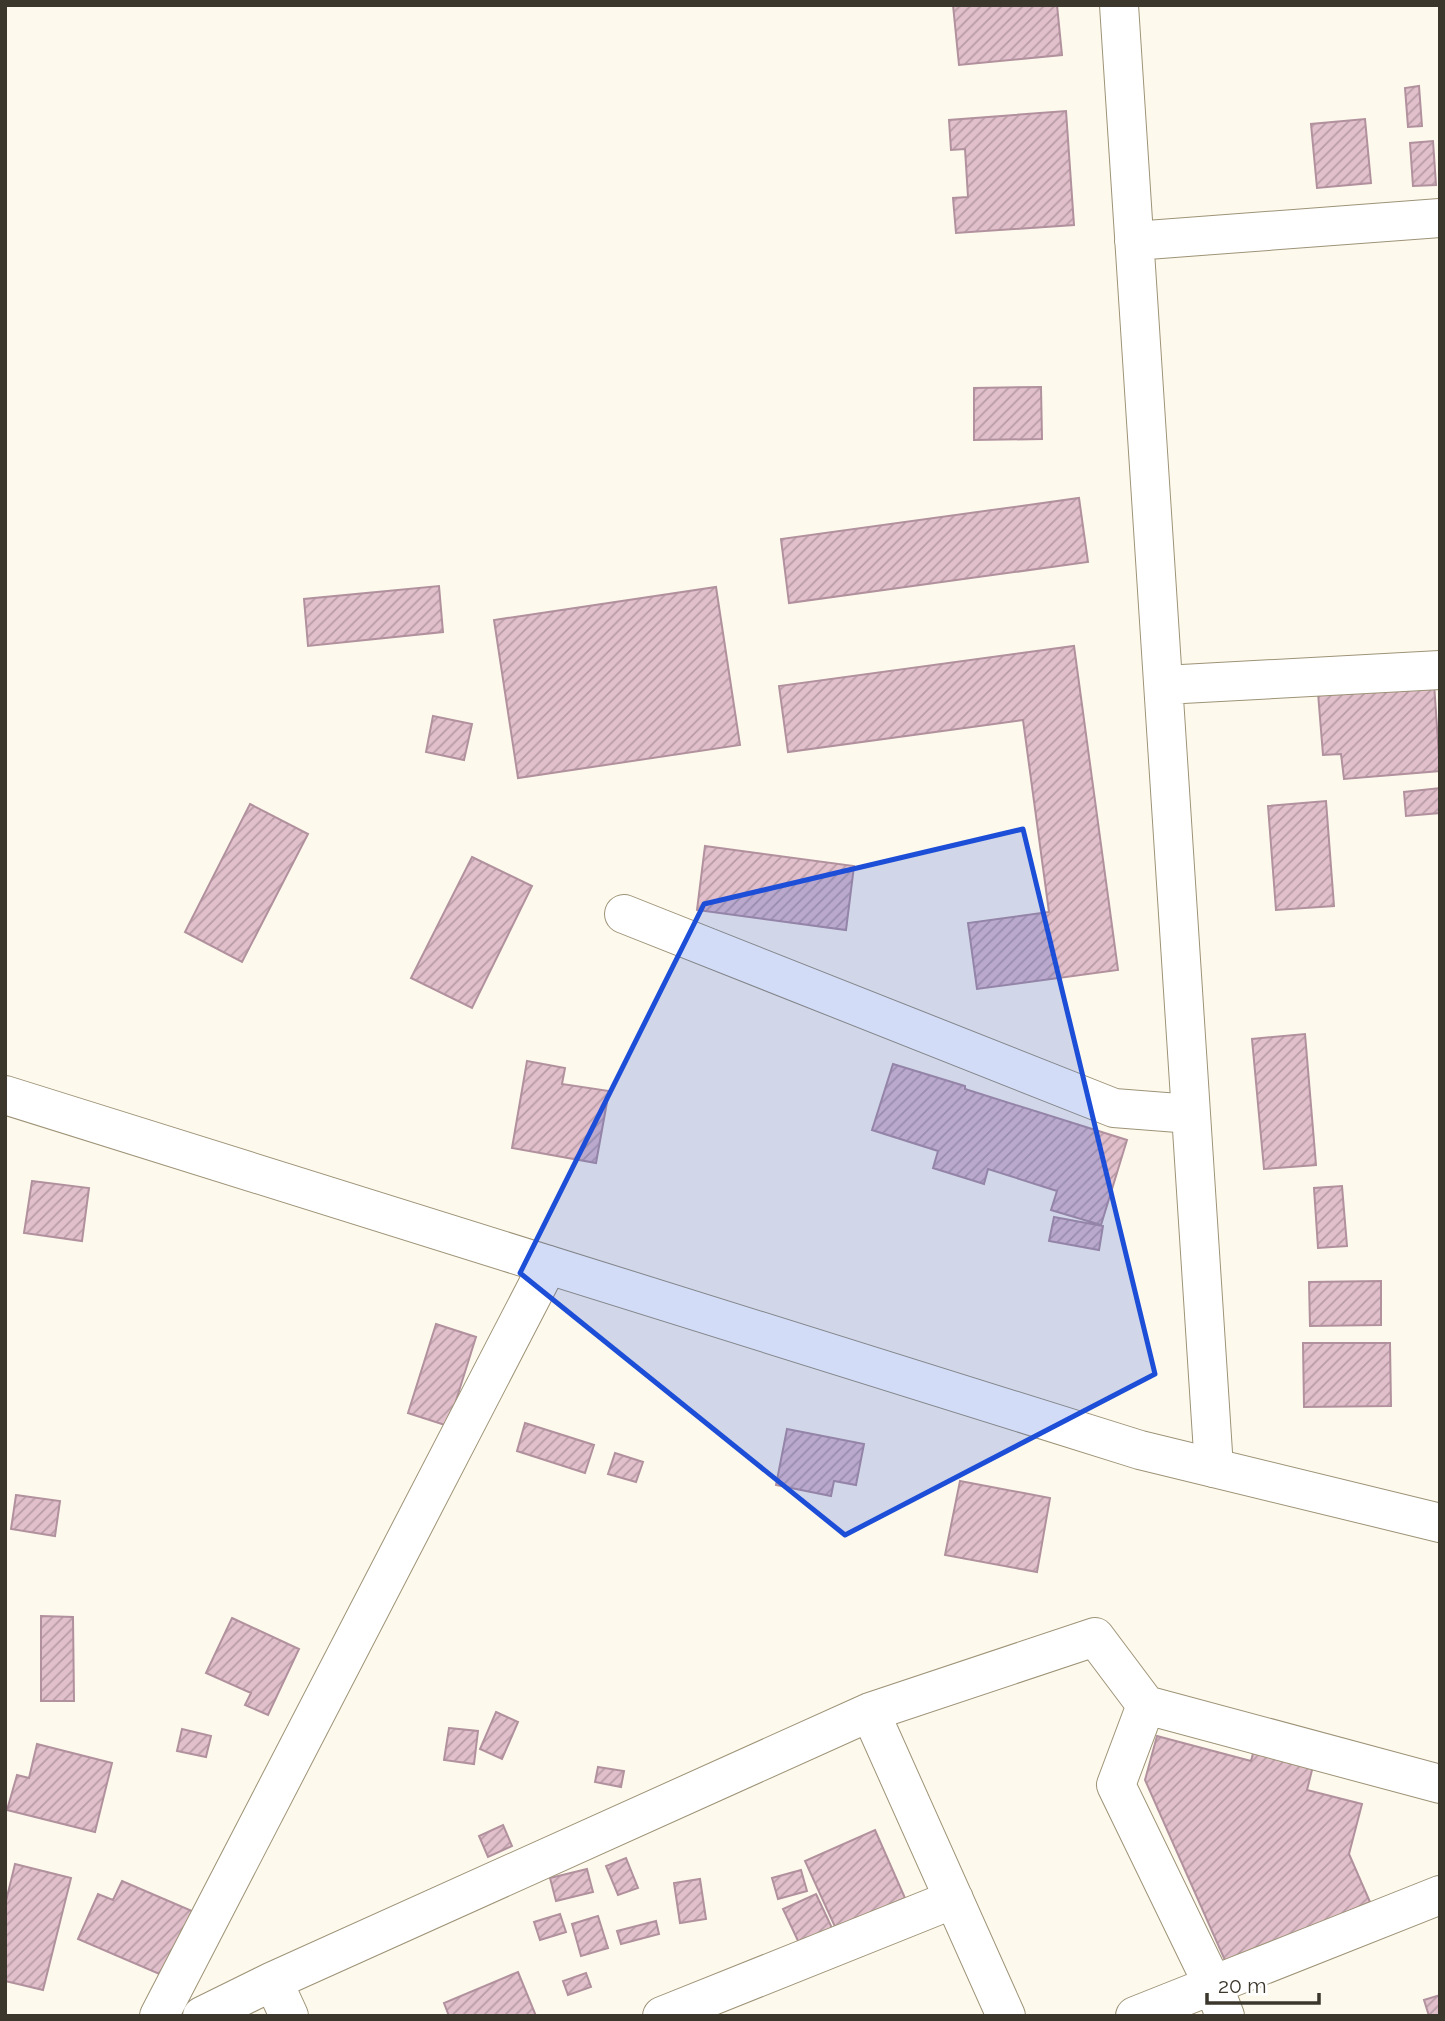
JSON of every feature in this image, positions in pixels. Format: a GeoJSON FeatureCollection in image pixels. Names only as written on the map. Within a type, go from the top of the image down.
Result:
{"type":"FeatureCollection","features":[{"type":"Feature","properties":{"kind":"street"},"geometry":{"type":"LineString","coordinates":[[1119,5],[1214,1468]]}},
{"type":"Feature","properties":{"kind":"street"},"geometry":{"type":"LineString","coordinates":[[1135,241],[1440,218]]}},
{"type":"Feature","properties":{"kind":"street"},"geometry":{"type":"LineString","coordinates":[[1164,685],[1440,670]]}},
{"type":"Feature","properties":{"kind":"street"},"geometry":{"type":"LineString","coordinates":[[624,914],[1114,1108],[1191,1114]]}},
{"type":"Feature","properties":{"kind":"street"},"geometry":{"type":"LineString","coordinates":[[5,1096],[1140,1450],[1440,1523]]}},
{"type":"Feature","properties":{"kind":"street"},"geometry":{"type":"LineString","coordinates":[[159,2016],[548,1265]]}},
{"type":"Feature","properties":{"kind":"street"},"geometry":{"type":"LineString","coordinates":[[202,2016],[273,1981],[870,1712],[1095,1637],[1146,1705],[1440,1784]]}},
{"type":"Feature","properties":{"kind":"street"},"geometry":{"type":"LineString","coordinates":[[1146,1705],[1116,1785],[1219,2000]]}},
{"type":"Feature","properties":{"kind":"street"},"geometry":{"type":"LineString","coordinates":[[870,1712],[1006,2016]]}},
{"type":"Feature","properties":{"kind":"street"},"geometry":{"type":"LineString","coordinates":[[1135,2016],[1219,2000],[1440,1895]]}},
{"type":"Feature","properties":{"kind":"street"},"geometry":{"type":"LineString","coordinates":[[662,2016],[954,1899]]}},
{"type":"Feature","properties":{"kind":"street"},"geometry":{"type":"LineString","coordinates":[[273,1981],[289,2016]]}},
{"type":"Feature","properties":{"kind":"highlighted area"},"geometry":{"type":"Polygon","coordinates":[[[1023,829],[1155,1374],[845,1535],[520,1273],[704,904],[1023,829]]]}},
{"type":"Feature","properties":{"kind":"building"},"geometry":{"type":"Polygon","coordinates":[[[953,5],[1057,5],[1062,55],[959,65],[953,5]]]}},
{"type":"Feature","properties":{"kind":"building"},"geometry":{"type":"Polygon","coordinates":[[[1419,86],[1422,126],[1408,127],[1405,88],[1419,86]]]}},
{"type":"Feature","properties":{"kind":"building"},"geometry":{"type":"Polygon","coordinates":[[[1066,111],[1074,225],[956,233],[953,198],[968,197],[965,149],[951,150],[949,120],[1066,111]]]}},
{"type":"Feature","properties":{"kind":"building"},"geometry":{"type":"Polygon","coordinates":[[[1365,119],[1371,183],[1317,188],[1311,124],[1365,119]]]}},
{"type":"Feature","properties":{"kind":"building"},"geometry":{"type":"Polygon","coordinates":[[[1433,141],[1436,185],[1413,186],[1410,143],[1433,141]]]}},
{"type":"Feature","properties":{"kind":"building"},"geometry":{"type":"Polygon","coordinates":[[[1041,387],[1042,439],[974,440],[974,388],[1041,387]]]}},
{"type":"Feature","properties":{"kind":"building"},"geometry":{"type":"Polygon","coordinates":[[[1079,498],[1088,562],[789,603],[781,539],[1079,498]]]}},
{"type":"Feature","properties":{"kind":"building"},"geometry":{"type":"Polygon","coordinates":[[[439,586],[443,632],[308,646],[304,599],[439,586]]]}},
{"type":"Feature","properties":{"kind":"building"},"geometry":{"type":"Polygon","coordinates":[[[716,587],[740,745],[518,778],[494,620],[716,587]]]}},
{"type":"Feature","properties":{"kind":"building"},"geometry":{"type":"Polygon","coordinates":[[[1074,646],[1118,970],[977,989],[968,923],[1049,912],[1023,720],[788,752],[779,686],[1074,646]]]}},
{"type":"Feature","properties":{"kind":"building"},"geometry":{"type":"Polygon","coordinates":[[[1434,683],[1440,771],[1344,779],[1341,754],[1323,755],[1318,693],[1434,683]]]}},
{"type":"Feature","properties":{"kind":"building"},"geometry":{"type":"Polygon","coordinates":[[[433,716],[472,724],[464,760],[426,752],[433,716]]]}},
{"type":"Feature","properties":{"kind":"building"},"geometry":{"type":"Polygon","coordinates":[[[1440,788],[1440,813],[1406,816],[1404,792],[1440,788]]]}},
{"type":"Feature","properties":{"kind":"building"},"geometry":{"type":"Polygon","coordinates":[[[1326,801],[1334,906],[1276,910],[1268,806],[1326,801]]]}},
{"type":"Feature","properties":{"kind":"building"},"geometry":{"type":"Polygon","coordinates":[[[250,804],[308,834],[242,962],[185,932],[250,804]]]}},
{"type":"Feature","properties":{"kind":"building"},"geometry":{"type":"Polygon","coordinates":[[[705,846],[854,866],[846,930],[697,910],[705,846]]]}},
{"type":"Feature","properties":{"kind":"building"},"geometry":{"type":"Polygon","coordinates":[[[472,857],[532,886],[472,1008],[411,978],[472,857]]]}},
{"type":"Feature","properties":{"kind":"building"},"geometry":{"type":"Polygon","coordinates":[[[1305,1034],[1316,1165],[1264,1169],[1252,1039],[1305,1034]]]}},
{"type":"Feature","properties":{"kind":"building"},"geometry":{"type":"Polygon","coordinates":[[[527,1061],[565,1068],[562,1084],[609,1091],[596,1163],[512,1148],[527,1061]]]}},
{"type":"Feature","properties":{"kind":"building"},"geometry":{"type":"Polygon","coordinates":[[[893,1064],[1127,1140],[1101,1225],[1051,1210],[1057,1191],[988,1169],[984,1184],[933,1168],[938,1151],[872,1130],[893,1064]]]}},
{"type":"Feature","properties":{"kind":"building"},"geometry":{"type":"Polygon","coordinates":[[[32,1181],[89,1188],[82,1241],[24,1233],[32,1181]]]}},
{"type":"Feature","properties":{"kind":"building"},"geometry":{"type":"Polygon","coordinates":[[[1342,1186],[1347,1246],[1318,1248],[1314,1188],[1342,1186]]]}},
{"type":"Feature","properties":{"kind":"building"},"geometry":{"type":"Polygon","coordinates":[[[1054,1217],[1103,1226],[1099,1250],[1049,1241],[1054,1217]]]}},
{"type":"Feature","properties":{"kind":"building"},"geometry":{"type":"Polygon","coordinates":[[[1381,1281],[1381,1325],[1310,1326],[1309,1282],[1381,1281]]]}},
{"type":"Feature","properties":{"kind":"building"},"geometry":{"type":"Polygon","coordinates":[[[436,1324],[476,1337],[448,1426],[408,1413],[436,1324]]]}},
{"type":"Feature","properties":{"kind":"building"},"geometry":{"type":"Polygon","coordinates":[[[1303,1343],[1390,1343],[1391,1406],[1304,1407],[1303,1343]]]}},
{"type":"Feature","properties":{"kind":"building"},"geometry":{"type":"Polygon","coordinates":[[[525,1423],[594,1445],[585,1473],[517,1451],[525,1423]]]}},
{"type":"Feature","properties":{"kind":"building"},"geometry":{"type":"Polygon","coordinates":[[[787,1429],[864,1444],[856,1485],[834,1481],[831,1496],[776,1485],[787,1429]]]}},
{"type":"Feature","properties":{"kind":"building"},"geometry":{"type":"Polygon","coordinates":[[[615,1453],[643,1462],[636,1482],[608,1474],[615,1453]]]}},
{"type":"Feature","properties":{"kind":"building"},"geometry":{"type":"Polygon","coordinates":[[[960,1481],[1050,1498],[1037,1572],[945,1555],[960,1481]]]}},
{"type":"Feature","properties":{"kind":"building"},"geometry":{"type":"Polygon","coordinates":[[[16,1495],[60,1501],[55,1536],[11,1529],[16,1495]]]}},
{"type":"Feature","properties":{"kind":"building"},"geometry":{"type":"Polygon","coordinates":[[[41,1616],[73,1617],[74,1701],[41,1701],[41,1616]]]}},
{"type":"Feature","properties":{"kind":"building"},"geometry":{"type":"Polygon","coordinates":[[[232,1618],[299,1649],[268,1715],[245,1705],[251,1693],[206,1673],[232,1618]]]}},
{"type":"Feature","properties":{"kind":"building"},"geometry":{"type":"Polygon","coordinates":[[[496,1712],[518,1722],[502,1759],[480,1749],[496,1712]]]}},
{"type":"Feature","properties":{"kind":"building"},"geometry":{"type":"Polygon","coordinates":[[[449,1728],[478,1731],[474,1764],[444,1760],[449,1728]]]}},
{"type":"Feature","properties":{"kind":"building"},"geometry":{"type":"Polygon","coordinates":[[[182,1729],[211,1736],[206,1757],[177,1751],[182,1729]]]}},
{"type":"Feature","properties":{"kind":"building"},"geometry":{"type":"Polygon","coordinates":[[[1157,1736],[1251,1761],[1255,1746],[1314,1762],[1307,1790],[1362,1804],[1349,1854],[1370,1902],[1227,1965],[1145,1780],[1157,1736]]]}},
{"type":"Feature","properties":{"kind":"building"},"geometry":{"type":"Polygon","coordinates":[[[37,1744],[112,1763],[95,1832],[7,1810],[17,1775],[29,1778],[37,1744]]]}},
{"type":"Feature","properties":{"kind":"building"},"geometry":{"type":"Polygon","coordinates":[[[598,1767],[624,1771],[621,1787],[595,1782],[598,1767]]]}},
{"type":"Feature","properties":{"kind":"building"},"geometry":{"type":"Polygon","coordinates":[[[503,1825],[512,1846],[488,1857],[479,1836],[503,1825]]]}},
{"type":"Feature","properties":{"kind":"building"},"geometry":{"type":"Polygon","coordinates":[[[875,1830],[905,1898],[836,1929],[805,1861],[875,1830]]]}},
{"type":"Feature","properties":{"kind":"building"},"geometry":{"type":"Polygon","coordinates":[[[626,1858],[638,1888],[618,1895],[606,1866],[626,1858]]]}},
{"type":"Feature","properties":{"kind":"building"},"geometry":{"type":"Polygon","coordinates":[[[15,1864],[71,1878],[43,1990],[5,1981],[5,1905],[15,1864]]]}},
{"type":"Feature","properties":{"kind":"building"},"geometry":{"type":"Polygon","coordinates":[[[587,1869],[593,1892],[556,1901],[550,1878],[587,1869]]]}},
{"type":"Feature","properties":{"kind":"building"},"geometry":{"type":"Polygon","coordinates":[[[801,1870],[807,1891],[778,1899],[772,1878],[801,1870]]]}},
{"type":"Feature","properties":{"kind":"building"},"geometry":{"type":"Polygon","coordinates":[[[700,1879],[706,1919],[680,1923],[674,1883],[700,1879]]]}},
{"type":"Feature","properties":{"kind":"building"},"geometry":{"type":"Polygon","coordinates":[[[122,1881],[192,1911],[164,1976],[78,1939],[98,1894],[113,1900],[122,1881]]]}},
{"type":"Feature","properties":{"kind":"building"},"geometry":{"type":"Polygon","coordinates":[[[816,1894],[832,1928],[799,1943],[783,1909],[816,1894]]]}},
{"type":"Feature","properties":{"kind":"building"},"geometry":{"type":"Polygon","coordinates":[[[560,1914],[566,1932],[540,1940],[534,1922],[560,1914]]]}},
{"type":"Feature","properties":{"kind":"building"},"geometry":{"type":"Polygon","coordinates":[[[598,1916],[608,1948],[581,1956],[572,1924],[598,1916]]]}},
{"type":"Feature","properties":{"kind":"building"},"geometry":{"type":"Polygon","coordinates":[[[656,1921],[659,1934],[621,1944],[617,1931],[656,1921]]]}},
{"type":"Feature","properties":{"kind":"building"},"geometry":{"type":"Polygon","coordinates":[[[518,1972],[536,2016],[449,2016],[444,2003],[518,1972]]]}},
{"type":"Feature","properties":{"kind":"building"},"geometry":{"type":"Polygon","coordinates":[[[586,1973],[591,1987],[568,1995],[563,1981],[586,1973]]]}},
{"type":"Feature","properties":{"kind":"building"},"geometry":{"type":"Polygon","coordinates":[[[1440,1995],[1440,2016],[1429,2016],[1424,2000],[1440,1995]]]}}]}
